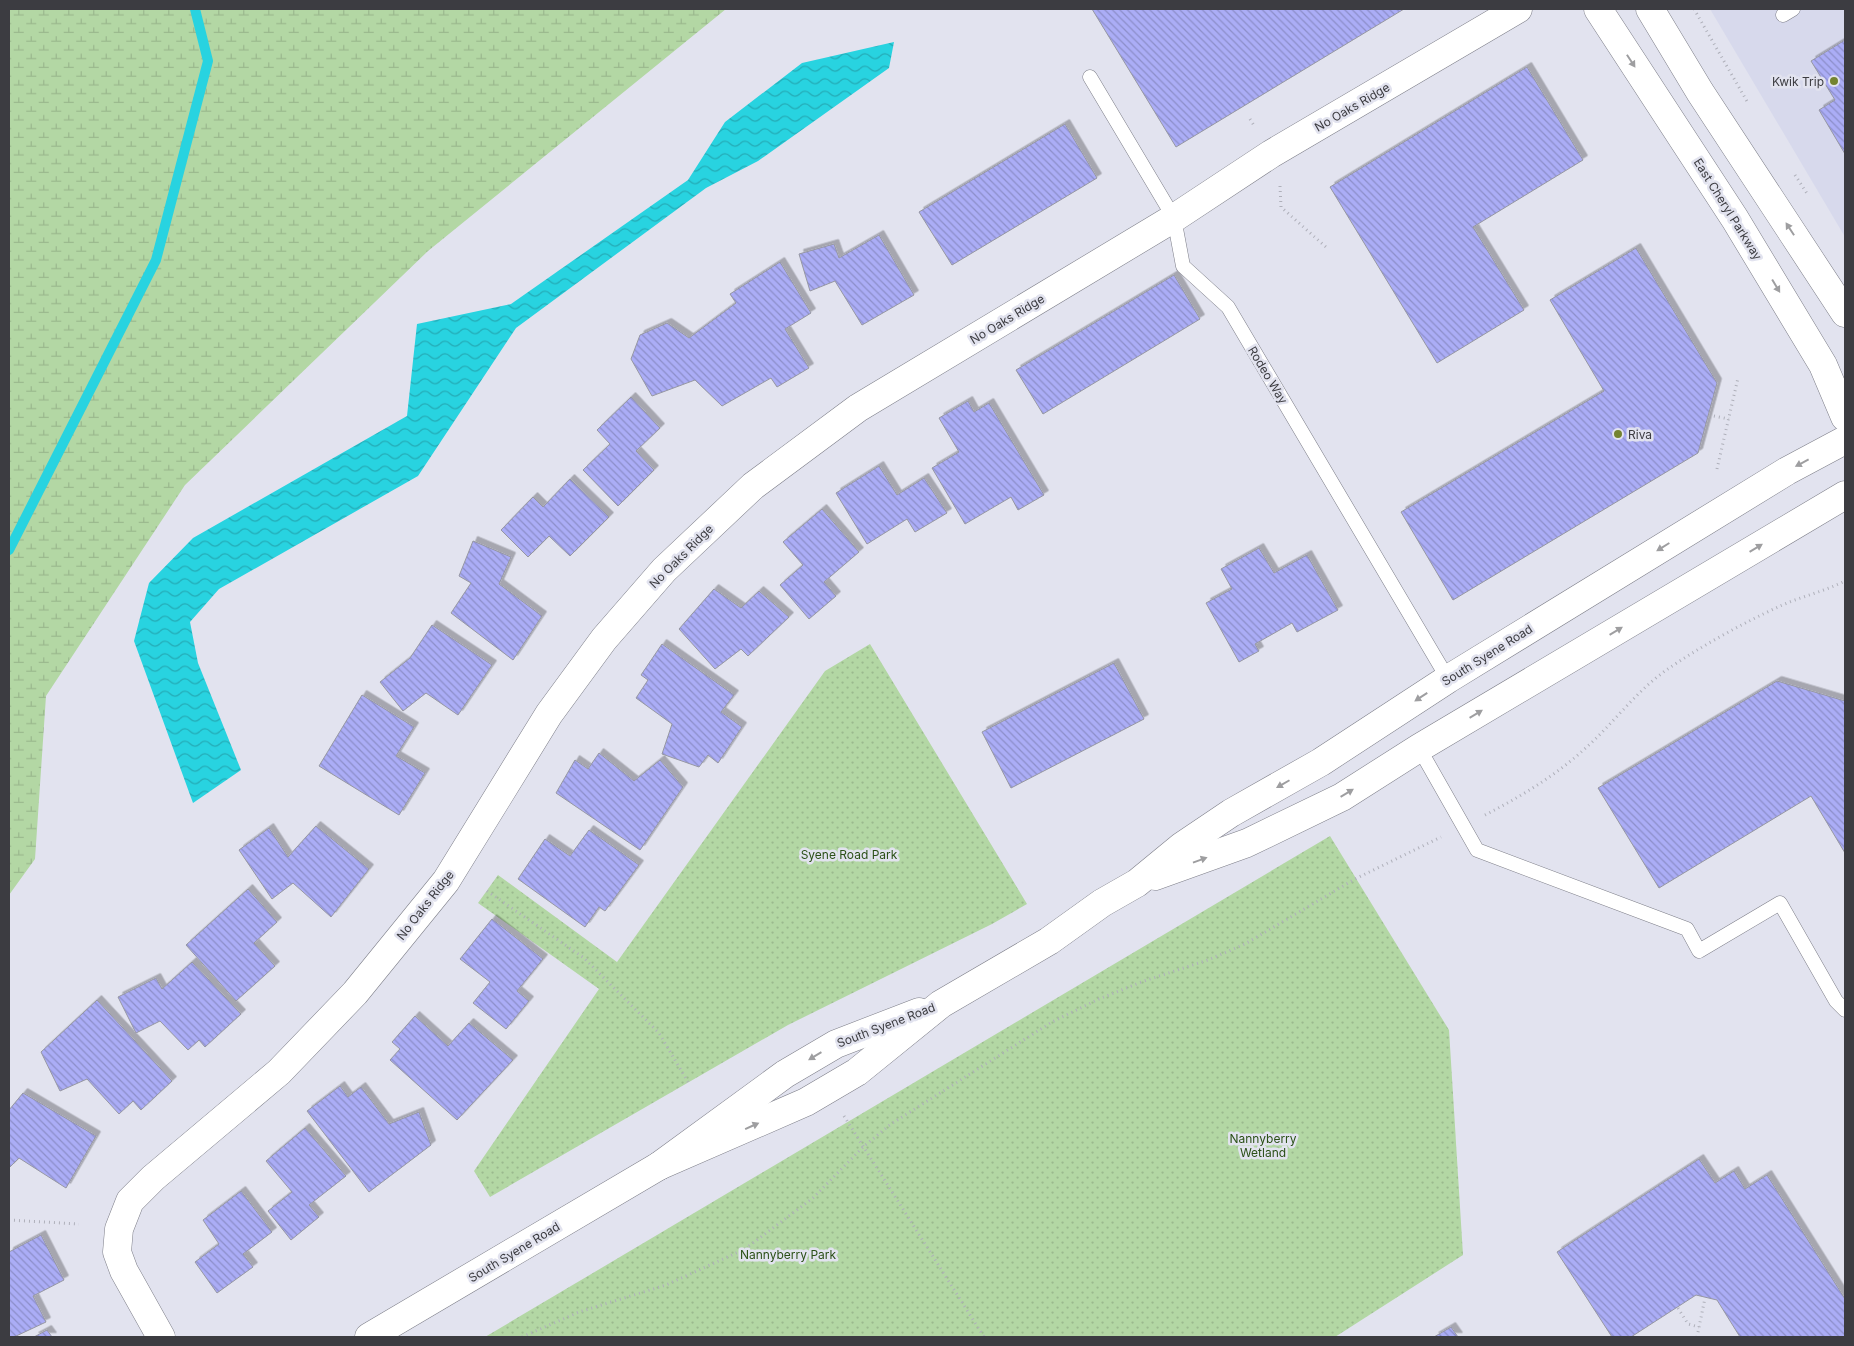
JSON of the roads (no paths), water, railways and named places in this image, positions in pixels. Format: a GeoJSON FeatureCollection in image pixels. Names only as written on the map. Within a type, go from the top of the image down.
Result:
{"type":"FeatureCollection","features":[{"type":"Feature","properties":{"kind":"street","name":"No Oaks Ridge"},"geometry":{"type":"LineString","coordinates":[[161,1337],[124,1271],[118,1252],[119,1229],[130,1201],[153,1178],[279,1072],[355,993],[446,881],[554,706],[604,638],[664,570],[753,486],[850,414],[1174,218],[1271,154],[1518,9]]}},
{"type":"Feature","properties":{"kind":"street","name":"East Cheryl Parkway"},"geometry":{"type":"LineString","coordinates":[[1598,9],[1735,218],[1823,365],[1845,417]]}},
{"type":"Feature","properties":{"kind":"street"},"geometry":{"type":"LineString","coordinates":[[1650,9],[1700,92],[1845,313]]}},
{"type":"Feature","properties":{"kind":"street","name":"South Syene Road"},"geometry":{"type":"LineString","coordinates":[[369,1337],[659,1166],[806,1102],[857,1072],[941,1004],[1049,941],[1102,903],[1137,883],[1182,846],[1231,813],[1321,762],[1448,679],[1787,471],[1845,440]]}},
{"type":"Feature","properties":{"kind":"street","name":"South Syene Road"},"geometry":{"type":"LineString","coordinates":[[1137,883],[1247,843],[1342,797],[1419,748],[1845,495]]}},
{"type":"Feature","properties":{"kind":"lane","name":"Rodeo Way"},"geometry":{"type":"LineString","coordinates":[[1090,77],[1174,218],[1183,266],[1228,307],[1448,679]]}},
{"type":"Feature","properties":{"kind":"lane"},"geometry":{"type":"LineString","coordinates":[[1419,748],[1477,850],[1687,929],[1699,951],[1780,903],[1836,1001],[1845,1010]]}},
{"type":"Feature","properties":{"kind":"water"},"geometry":{"type":"Polygon","coordinates":[[[894,42],[889,68],[758,161],[706,188],[516,328],[418,476],[219,589],[190,622],[198,663],[241,770],[193,803],[134,641],[149,583],[193,538],[407,416],[417,324],[511,304],[688,180],[725,122],[802,63],[894,42]]]}},
{"type":"Feature","properties":{"kind":"waterway"},"geometry":{"type":"LineString","coordinates":[[9,550],[156,260],[208,61],[195,9]]}},
{"type":"Feature","properties":{"kind":"place","name":"Kwik Trip"},"geometry":{"type":"Point","coordinates":[1834,81]}},
{"type":"Feature","properties":{"kind":"place","name":"Riva"},"geometry":{"type":"Point","coordinates":[1618,434]}},
{"type":"Feature","properties":{"kind":"park label","name":"Syene Road Park"},"geometry":{"type":"Point","coordinates":[849,854]}},
{"type":"Feature","properties":{"kind":"park label","name":"Nannyberry Wetland"},"geometry":{"type":"Point","coordinates":[1263,1145]}},
{"type":"Feature","properties":{"kind":"park label","name":"Nannyberry Park"},"geometry":{"type":"Point","coordinates":[788,1254]}}]}
